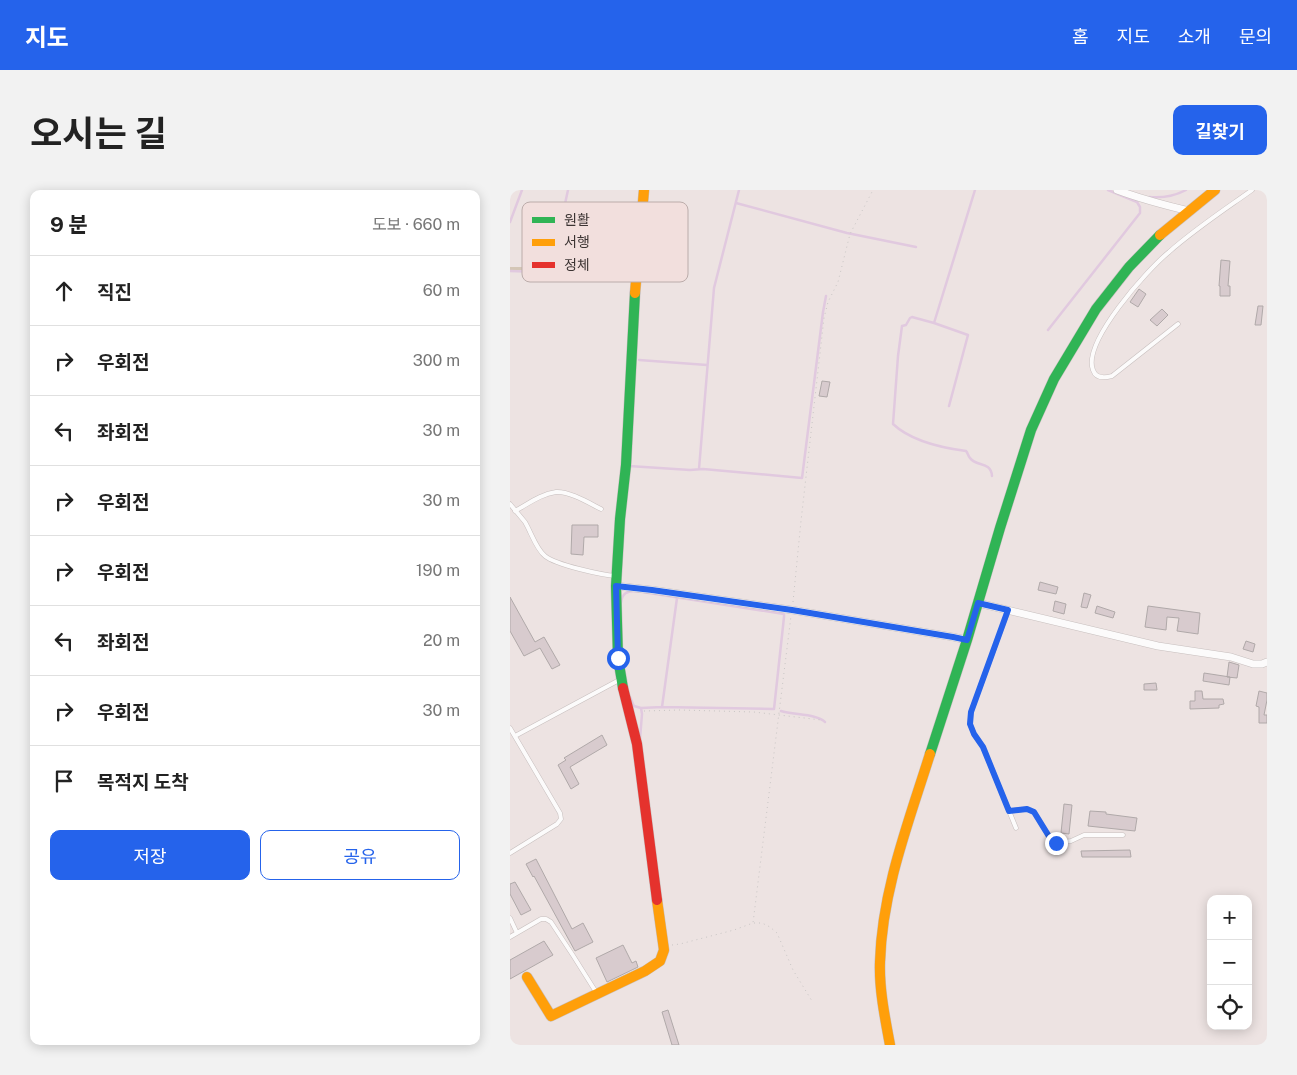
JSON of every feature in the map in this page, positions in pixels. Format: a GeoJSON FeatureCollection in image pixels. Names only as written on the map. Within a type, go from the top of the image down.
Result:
{"type":"FeatureCollection","features":[{"type":"Feature","properties":{"kind":"main road"},"geometry":{"type":"LineString","coordinates":[[890,1045],[883,1005],[880,962],[884,919],[896,860],[967,640],[1031,430],[1054,379],[1096,309],[1129,267],[1162,233],[1215,190]]}},
{"type":"Feature","properties":{"kind":"main road"},"geometry":{"type":"LineString","coordinates":[[527,977],[550,1016],[645,971],[662,959],[664,946],[637,744],[621,679],[618,658],[616,581],[626,465],[636,282]]}},
{"type":"Feature","properties":{"kind":"street"},"geometry":{"type":"LineString","coordinates":[[1118,190],[1136,198],[1189,211]]}},
{"type":"Feature","properties":{"kind":"street"},"geometry":{"type":"LineString","coordinates":[[616,581],[652,590],[792,610],[967,640]]}},
{"type":"Feature","properties":{"kind":"street"},"geometry":{"type":"LineString","coordinates":[[978,603],[1158,646],[1231,657],[1253,664],[1267,662]]}},
{"type":"Feature","properties":{"kind":"lane"},"geometry":{"type":"LineString","coordinates":[[1178,324],[1112,376],[1104,378],[1096,376],[1092,362],[1095,345],[1105,326],[1145,274],[1168,252],[1201,226],[1252,190]]}},
{"type":"Feature","properties":{"kind":"lane"},"geometry":{"type":"LineString","coordinates":[[515,511],[540,497],[556,492],[565,493],[601,509]]}},
{"type":"Feature","properties":{"kind":"lane"},"geometry":{"type":"LineString","coordinates":[[510,504],[525,522],[545,557],[559,563],[603,575],[616,581]]}},
{"type":"Feature","properties":{"kind":"lane"},"geometry":{"type":"LineString","coordinates":[[1008,610],[971,712],[970,724],[983,747],[1016,828]]}},
{"type":"Feature","properties":{"kind":"lane"},"geometry":{"type":"LineString","coordinates":[[515,736],[621,679]]}},
{"type":"Feature","properties":{"kind":"lane"},"geometry":{"type":"LineString","coordinates":[[510,728],[560,813],[561,819],[557,824],[510,853]]}},
{"type":"Feature","properties":{"kind":"lane"},"geometry":{"type":"LineString","coordinates":[[1009,811],[1027,809],[1034,812],[1050,838],[1056,843],[1071,841],[1084,835],[1123,835]]}},
{"type":"Feature","properties":{"kind":"lane"},"geometry":{"type":"LineString","coordinates":[[510,918],[517,933]]}},
{"type":"Feature","properties":{"kind":"lane"},"geometry":{"type":"LineString","coordinates":[[510,937],[541,919],[551,922],[597,994]]}},
{"type":"Feature","properties":{"kind":"path"},"geometry":{"type":"LineString","coordinates":[[753,923],[792,610],[824,318],[828,302],[838,282],[850,234],[874,190]]}},
{"type":"Feature","properties":{"kind":"path"},"geometry":{"type":"LineString","coordinates":[[644,710],[754,712],[821,720]]}},
{"type":"Feature","properties":{"kind":"path"},"geometry":{"type":"LineString","coordinates":[[664,946],[689,942],[762,922],[777,933],[793,970],[812,1001]]}},
{"type":"Feature","properties":{"kind":"shaded area"},"geometry":{"type":"Polygon","coordinates":[[[510,267],[522,267],[522,270],[510,270],[510,267]]]}},
{"type":"Feature","properties":{"kind":"building"},"geometry":{"type":"Polygon","coordinates":[[[1221,260],[1230,261],[1228,286],[1230,286],[1230,296],[1220,296],[1221,260]]]}},
{"type":"Feature","properties":{"kind":"building"},"geometry":{"type":"Polygon","coordinates":[[[1139,289],[1146,294],[1138,307],[1130,302],[1139,289]]]}},
{"type":"Feature","properties":{"kind":"building"},"geometry":{"type":"Polygon","coordinates":[[[1258,306],[1263,306],[1261,325],[1255,325],[1258,306]]]}},
{"type":"Feature","properties":{"kind":"building"},"geometry":{"type":"Polygon","coordinates":[[[1162,309],[1168,315],[1157,326],[1150,320],[1162,309]]]}},
{"type":"Feature","properties":{"kind":"building"},"geometry":{"type":"Polygon","coordinates":[[[822,381],[830,382],[827,397],[819,396],[822,381]]]}},
{"type":"Feature","properties":{"kind":"building"},"geometry":{"type":"Polygon","coordinates":[[[572,525],[598,525],[598,537],[584,537],[583,555],[571,554],[572,525]]]}},
{"type":"Feature","properties":{"kind":"building"},"geometry":{"type":"Polygon","coordinates":[[[1040,582],[1058,587],[1056,594],[1038,590],[1040,582]]]}},
{"type":"Feature","properties":{"kind":"building"},"geometry":{"type":"Polygon","coordinates":[[[1084,593],[1091,595],[1087,608],[1081,607],[1084,593]]]}},
{"type":"Feature","properties":{"kind":"building"},"geometry":{"type":"Polygon","coordinates":[[[510,597],[535,642],[544,637],[560,665],[552,669],[540,648],[524,656],[510,631],[510,597]]]}},
{"type":"Feature","properties":{"kind":"building"},"geometry":{"type":"Polygon","coordinates":[[[1055,601],[1066,604],[1064,614],[1053,611],[1055,601]]]}},
{"type":"Feature","properties":{"kind":"building"},"geometry":{"type":"Polygon","coordinates":[[[1097,606],[1115,612],[1113,618],[1095,613],[1097,606]]]}},
{"type":"Feature","properties":{"kind":"building"},"geometry":{"type":"Polygon","coordinates":[[[1148,606],[1200,613],[1198,634],[1177,631],[1179,618],[1167,617],[1166,630],[1145,627],[1148,606]]]}},
{"type":"Feature","properties":{"kind":"building"},"geometry":{"type":"Polygon","coordinates":[[[1246,641],[1255,644],[1253,652],[1243,649],[1246,641]]]}},
{"type":"Feature","properties":{"kind":"building"},"geometry":{"type":"Polygon","coordinates":[[[1229,662],[1239,665],[1237,678],[1227,677],[1229,662]]]}},
{"type":"Feature","properties":{"kind":"building"},"geometry":{"type":"Polygon","coordinates":[[[1204,673],[1230,677],[1229,685],[1203,681],[1204,673]]]}},
{"type":"Feature","properties":{"kind":"building"},"geometry":{"type":"Polygon","coordinates":[[[1156,683],[1157,690],[1144,690],[1144,684],[1156,683]]]}},
{"type":"Feature","properties":{"kind":"building"},"geometry":{"type":"Polygon","coordinates":[[[1195,691],[1202,691],[1203,699],[1223,699],[1224,704],[1219,705],[1219,708],[1190,709],[1190,701],[1195,701],[1195,691]]]}},
{"type":"Feature","properties":{"kind":"building"},"geometry":{"type":"Polygon","coordinates":[[[1259,691],[1267,693],[1264,715],[1267,715],[1267,723],[1259,723],[1259,707],[1256,706],[1259,691]]]}},
{"type":"Feature","properties":{"kind":"building"},"geometry":{"type":"Polygon","coordinates":[[[602,735],[607,745],[570,767],[579,784],[571,789],[558,765],[566,760],[564,758],[602,735]]]}},
{"type":"Feature","properties":{"kind":"building"},"geometry":{"type":"Polygon","coordinates":[[[1064,804],[1072,805],[1069,834],[1061,833],[1064,804]]]}},
{"type":"Feature","properties":{"kind":"building"},"geometry":{"type":"Polygon","coordinates":[[[1090,811],[1137,818],[1135,831],[1088,826],[1090,811]]]}},
{"type":"Feature","properties":{"kind":"building"},"geometry":{"type":"Polygon","coordinates":[[[1130,850],[1131,857],[1082,857],[1081,851],[1130,850]]]}},
{"type":"Feature","properties":{"kind":"building"},"geometry":{"type":"Polygon","coordinates":[[[536,859],[572,929],[583,923],[593,942],[575,951],[526,864],[536,859]]]}},
{"type":"Feature","properties":{"kind":"building"},"geometry":{"type":"Polygon","coordinates":[[[515,882],[531,910],[521,915],[510,894],[510,884],[515,882]]]}},
{"type":"Feature","properties":{"kind":"building"},"geometry":{"type":"Polygon","coordinates":[[[544,941],[553,955],[510,979],[510,960],[544,941]]]}},
{"type":"Feature","properties":{"kind":"building"},"geometry":{"type":"Polygon","coordinates":[[[623,945],[632,963],[636,961],[638,967],[607,982],[596,958],[623,945]]]}},
{"type":"Feature","properties":{"kind":"building"},"geometry":{"type":"Polygon","coordinates":[[[668,1010],[679,1045],[672,1045],[662,1012],[668,1010]]]}},
{"type":"Feature","properties":{"kind":"waterway"},"geometry":{"type":"LineString","coordinates":[[510,222],[522,190]]}},
{"type":"Feature","properties":{"kind":"waterway"},"geometry":{"type":"LineString","coordinates":[[565,202],[568,190]]}},
{"type":"Feature","properties":{"kind":"waterway"},"geometry":{"type":"LineString","coordinates":[[699,469],[714,288],[739,190]]}},
{"type":"Feature","properties":{"kind":"waterway"},"geometry":{"type":"LineString","coordinates":[[949,406],[968,335],[934,323],[975,190]]}},
{"type":"Feature","properties":{"kind":"waterway"},"geometry":{"type":"LineString","coordinates":[[1048,330],[1140,213],[1140,207],[1137,202],[1108,190]]}},
{"type":"Feature","properties":{"kind":"waterway"},"geometry":{"type":"LineString","coordinates":[[1149,197],[1168,196],[1186,190]]}},
{"type":"Feature","properties":{"kind":"waterway"},"geometry":{"type":"LineString","coordinates":[[736,203],[847,233],[916,247]]}},
{"type":"Feature","properties":{"kind":"waterway"},"geometry":{"type":"LineString","coordinates":[[510,271],[522,271]]}},
{"type":"Feature","properties":{"kind":"waterway"},"geometry":{"type":"LineString","coordinates":[[629,466],[690,470],[703,469],[802,478],[826,296]]}},
{"type":"Feature","properties":{"kind":"waterway"},"geometry":{"type":"LineString","coordinates":[[934,323],[912,317],[906,325],[902,326],[893,424],[900,430],[918,439],[938,446],[966,451],[973,461],[989,468],[992,476]]}},
{"type":"Feature","properties":{"kind":"waterway"},"geometry":{"type":"LineString","coordinates":[[639,360],[707,365]]}},
{"type":"Feature","properties":{"kind":"waterway"},"geometry":{"type":"LineString","coordinates":[[621,603],[625,593],[636,591],[784,614],[774,709],[641,708]]}},
{"type":"Feature","properties":{"kind":"waterway"},"geometry":{"type":"LineString","coordinates":[[662,707],[677,598]]}},
{"type":"Feature","properties":{"kind":"waterway"},"geometry":{"type":"LineString","coordinates":[[630,697],[634,706],[641,708],[640,739]]}},
{"type":"Feature","properties":{"kind":"waterway"},"geometry":{"type":"LineString","coordinates":[[781,711],[817,717],[825,722]]}},
{"type":"Feature","properties":{"kind":"traffic: fast"},"geometry":{"type":"LineString","coordinates":[[930,754],[1031,430],[1054,379],[1096,309],[1129,267],[1160,235]]}},
{"type":"Feature","properties":{"kind":"traffic: fast"},"geometry":{"type":"LineString","coordinates":[[623,688],[618,658],[616,586],[620,519],[626,465],[635,293]]}},
{"type":"Feature","properties":{"kind":"traffic: slow"},"geometry":{"type":"LineString","coordinates":[[643,202],[644,190]]}},
{"type":"Feature","properties":{"kind":"traffic: slow"},"geometry":{"type":"LineString","coordinates":[[1160,235],[1215,190]]}},
{"type":"Feature","properties":{"kind":"traffic: slow"},"geometry":{"type":"LineString","coordinates":[[635,293],[636,282]]}},
{"type":"Feature","properties":{"kind":"traffic: slow"},"geometry":{"type":"LineString","coordinates":[[890,1045],[880,983],[882,935],[891,882],[905,830],[930,754]]}},
{"type":"Feature","properties":{"kind":"traffic: slow"},"geometry":{"type":"LineString","coordinates":[[527,977],[551,1016],[645,971],[660,961],[664,950],[657,900]]}},
{"type":"Feature","properties":{"kind":"traffic: jam"},"geometry":{"type":"LineString","coordinates":[[623,688],[637,744],[657,900]]}},
{"type":"Feature","properties":{"kind":"route"},"geometry":{"type":"LineString","coordinates":[[618,658],[616,586],[792,610],[967,640],[978,603],[1008,610],[971,712],[970,724],[983,747],[1009,811],[1027,809],[1034,812],[1050,838],[1056,843]]}}]}
